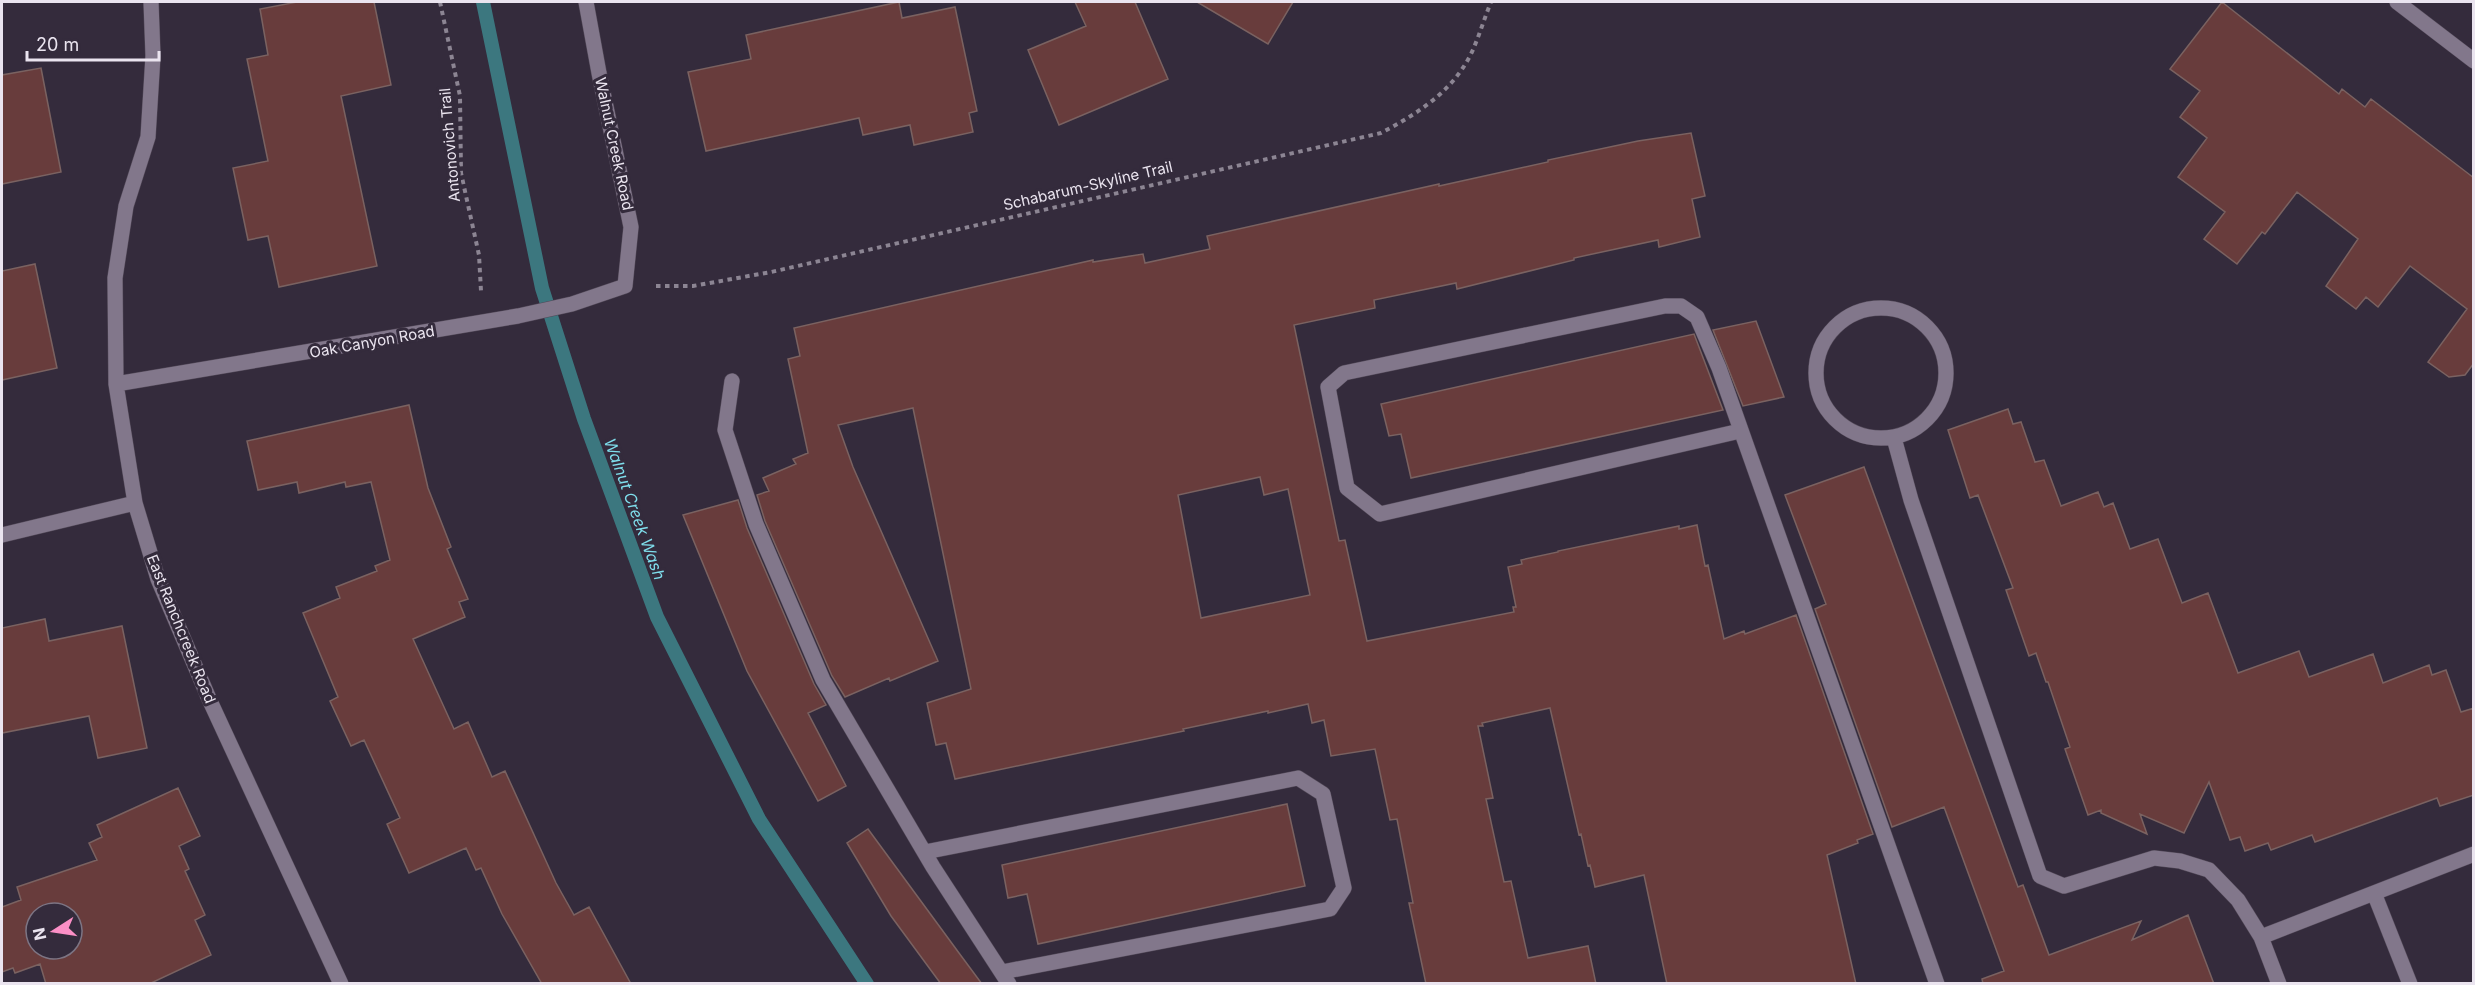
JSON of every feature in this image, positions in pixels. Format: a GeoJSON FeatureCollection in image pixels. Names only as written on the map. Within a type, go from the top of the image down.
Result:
{"type":"FeatureCollection","features":[{"type":"Feature","properties":{"kind":"street","name":"East Ranchcreek Road"},"geometry":{"type":"LineString","coordinates":[[151,2],[153,56],[148,137],[126,206],[115,278],[116,384],[135,503],[158,579],[210,701],[342,984]]}},
{"type":"Feature","properties":{"kind":"street","name":"Walnut Creek Road"},"geometry":{"type":"LineString","coordinates":[[586,2],[631,227],[625,286]]}},
{"type":"Feature","properties":{"kind":"street"},"geometry":{"type":"LineString","coordinates":[[2397,2],[2474,61]]}},
{"type":"Feature","properties":{"kind":"street","name":"Oak Canyon Road"},"geometry":{"type":"LineString","coordinates":[[116,384],[519,316],[572,304],[625,286]]}},
{"type":"Feature","properties":{"kind":"street"},"geometry":{"type":"LineString","coordinates":[[1740,431],[1380,514],[1347,488],[1328,387],[1344,373],[1665,306],[1681,306],[1697,316],[1719,368],[1937,984]]}},
{"type":"Feature","properties":{"kind":"street"},"geometry":{"type":"LineString","coordinates":[[1883,308],[1910,314],[1932,331],[1944,355],[1946,382],[1937,408],[1918,428],[1894,438],[1867,438],[1842,425],[1824,405],[1816,379],[1820,351],[1834,328],[1857,313],[1883,308]]}},
{"type":"Feature","properties":{"kind":"street"},"geometry":{"type":"LineString","coordinates":[[732,381],[725,430],[756,524],[823,680],[925,852],[1006,978],[1330,909],[1344,888],[1323,794],[1299,778],[925,852]]}},
{"type":"Feature","properties":{"kind":"street"},"geometry":{"type":"LineString","coordinates":[[1894,438],[1911,500],[2040,876],[2064,886],[2154,858],[2180,861],[2209,870],[2238,900],[2261,937],[2279,984]]}},
{"type":"Feature","properties":{"kind":"street"},"geometry":{"type":"LineString","coordinates":[[2,535],[135,503]]}},
{"type":"Feature","properties":{"kind":"street"},"geometry":{"type":"LineString","coordinates":[[2261,937],[2474,854]]}},
{"type":"Feature","properties":{"kind":"street"},"geometry":{"type":"LineString","coordinates":[[2374,893],[2410,984]]}},
{"type":"Feature","properties":{"kind":"path","name":"Antonovich Trail"},"geometry":{"type":"LineString","coordinates":[[440,2],[460,96],[461,173],[479,255],[483,322]]}},
{"type":"Feature","properties":{"kind":"path","name":"Schabarum-Skyline Trail"},"geometry":{"type":"LineString","coordinates":[[625,286],[693,286],[771,272],[1381,132],[1417,114],[1443,92],[1470,56],[1491,2]]}},
{"type":"Feature","properties":{"kind":"building"},"geometry":{"type":"Polygon","coordinates":[[[297,2],[374,2],[391,85],[341,96],[377,266],[279,287],[268,236],[248,240],[233,168],[268,161],[247,59],[268,55],[260,9],[297,2]]]}},
{"type":"Feature","properties":{"kind":"building"},"geometry":{"type":"Polygon","coordinates":[[[899,2],[902,18],[955,7],[977,111],[969,113],[973,132],[914,145],[910,125],[863,135],[859,118],[706,151],[688,72],[751,59],[746,35],[899,2]]]}},
{"type":"Feature","properties":{"kind":"building"},"geometry":{"type":"Polygon","coordinates":[[[1075,2],[1135,2],[1168,79],[1059,125],[1028,50],[1086,26],[1075,2]]]}},
{"type":"Feature","properties":{"kind":"building"},"geometry":{"type":"Polygon","coordinates":[[[1197,2],[1293,2],[1268,44],[1197,2]]]}},
{"type":"Feature","properties":{"kind":"building"},"geometry":{"type":"Polygon","coordinates":[[[2222,2],[2339,94],[2342,89],[2365,107],[2371,99],[2474,178],[2474,363],[2465,375],[2449,377],[2428,362],[2467,309],[2410,266],[2378,307],[2366,297],[2356,309],[2326,286],[2358,239],[2297,192],[2265,234],[2262,232],[2237,264],[2204,239],[2225,212],[2178,177],[2207,138],[2180,117],[2200,91],[2170,69],[2222,2]]]}},
{"type":"Feature","properties":{"kind":"building"},"geometry":{"type":"Polygon","coordinates":[[[41,68],[61,172],[2,184],[2,75],[41,68]]]}},
{"type":"Feature","properties":{"kind":"building"},"geometry":{"type":"Polygon","coordinates":[[[1691,133],[1705,196],[1692,199],[1700,237],[1659,247],[1658,240],[1574,258],[1574,260],[1457,289],[1456,283],[1374,300],[1375,308],[1294,325],[1339,541],[1345,540],[1367,641],[1514,612],[1513,607],[1516,607],[1508,567],[1522,564],[1521,560],[1679,526],[1679,529],[1697,525],[1724,639],[1744,631],[1745,634],[1796,615],[1873,834],[1857,840],[1858,843],[1827,855],[1856,984],[1667,984],[1644,875],[1595,887],[1581,834],[1579,835],[1550,708],[1482,723],[1483,726],[1478,726],[1493,798],[1486,799],[1504,882],[1511,881],[1528,958],[1588,946],[1596,984],[1426,984],[1409,903],[1413,903],[1397,819],[1390,820],[1375,749],[1331,756],[1324,720],[1312,723],[1308,704],[955,779],[946,743],[936,745],[927,703],[971,689],[913,408],[838,425],[853,467],[938,661],[890,681],[889,678],[845,697],[832,676],[765,521],[757,495],[769,491],[763,478],[796,464],[793,459],[808,453],[788,359],[800,356],[794,328],[1093,260],[1093,262],[1143,254],[1145,263],[1210,249],[1207,236],[1638,141],[1691,133]],[[1260,477],[1178,495],[1201,618],[1310,595],[1288,489],[1264,495],[1260,477]]]}},
{"type":"Feature","properties":{"kind":"building"},"geometry":{"type":"Polygon","coordinates":[[[35,264],[57,368],[2,380],[2,271],[35,264]]]}},
{"type":"Feature","properties":{"kind":"building"},"geometry":{"type":"Polygon","coordinates":[[[1756,321],[1784,397],[1743,406],[1713,330],[1756,321]]]}},
{"type":"Feature","properties":{"kind":"building"},"geometry":{"type":"Polygon","coordinates":[[[1694,334],[1723,410],[1411,478],[1401,434],[1389,436],[1381,404],[1694,334]]]}},
{"type":"Feature","properties":{"kind":"building"},"geometry":{"type":"Polygon","coordinates":[[[409,405],[428,488],[451,547],[447,549],[468,599],[459,602],[465,617],[413,639],[454,729],[468,722],[492,777],[505,771],[556,883],[574,915],[589,907],[631,984],[542,984],[502,914],[481,868],[476,870],[466,848],[409,873],[387,824],[400,818],[364,740],[351,746],[330,701],[338,697],[303,613],[340,598],[336,587],[377,571],[375,566],[390,560],[371,482],[346,487],[345,482],[299,493],[297,482],[258,490],[247,441],[409,405]]]}},
{"type":"Feature","properties":{"kind":"building"},"geometry":{"type":"Polygon","coordinates":[[[2008,409],[2013,424],[2021,422],[2035,462],[2044,460],[2061,506],[2098,492],[2104,507],[2113,503],[2130,549],[2158,539],[2182,603],[2208,593],[2238,673],[2299,651],[2309,677],[2373,654],[2383,683],[2429,665],[2432,675],[2446,670],[2461,712],[2474,708],[2474,795],[2440,806],[2437,798],[2315,842],[2312,835],[2271,850],[2268,843],[2245,851],[2240,837],[2230,840],[2209,782],[2184,833],[2140,814],[2147,834],[2101,813],[2101,810],[2088,815],[2065,749],[2070,747],[2048,682],[2046,682],[2036,653],[2029,656],[2006,590],[2013,588],[1978,495],[1970,498],[1948,430],[2008,409]]]}},
{"type":"Feature","properties":{"kind":"building"},"geometry":{"type":"Polygon","coordinates":[[[1864,467],[2018,887],[2023,885],[2049,955],[2141,921],[2132,940],[2188,915],[2214,984],[1983,984],[1982,979],[2004,971],[1944,807],[1892,827],[1815,609],[1826,604],[1785,495],[1864,467]]]}},
{"type":"Feature","properties":{"kind":"building"},"geometry":{"type":"Polygon","coordinates":[[[738,500],[747,528],[814,684],[826,705],[808,713],[846,786],[818,801],[747,671],[683,515],[738,500]]]}},
{"type":"Feature","properties":{"kind":"building"},"geometry":{"type":"Polygon","coordinates":[[[45,619],[49,641],[122,626],[147,748],[98,758],[89,716],[2,733],[2,628],[45,619]]]}},
{"type":"Feature","properties":{"kind":"building"},"geometry":{"type":"Polygon","coordinates":[[[178,788],[200,836],[179,846],[189,869],[185,871],[205,915],[195,920],[211,955],[149,984],[46,984],[40,964],[15,973],[13,968],[2,972],[2,907],[21,900],[17,887],[97,860],[89,843],[102,837],[97,825],[178,788]]]}},
{"type":"Feature","properties":{"kind":"building"},"geometry":{"type":"Polygon","coordinates":[[[1287,804],[1305,886],[1038,944],[1027,894],[1008,898],[1002,865],[1287,804]]]}},
{"type":"Feature","properties":{"kind":"building"},"geometry":{"type":"Polygon","coordinates":[[[868,829],[982,984],[941,984],[891,916],[847,843],[868,829]]]}},
{"type":"Feature","properties":{"kind":"waterway","name":"Walnut Creek Wash"},"geometry":{"type":"LineString","coordinates":[[483,2],[542,288],[584,419],[657,617],[759,819],[867,984]]}}]}
